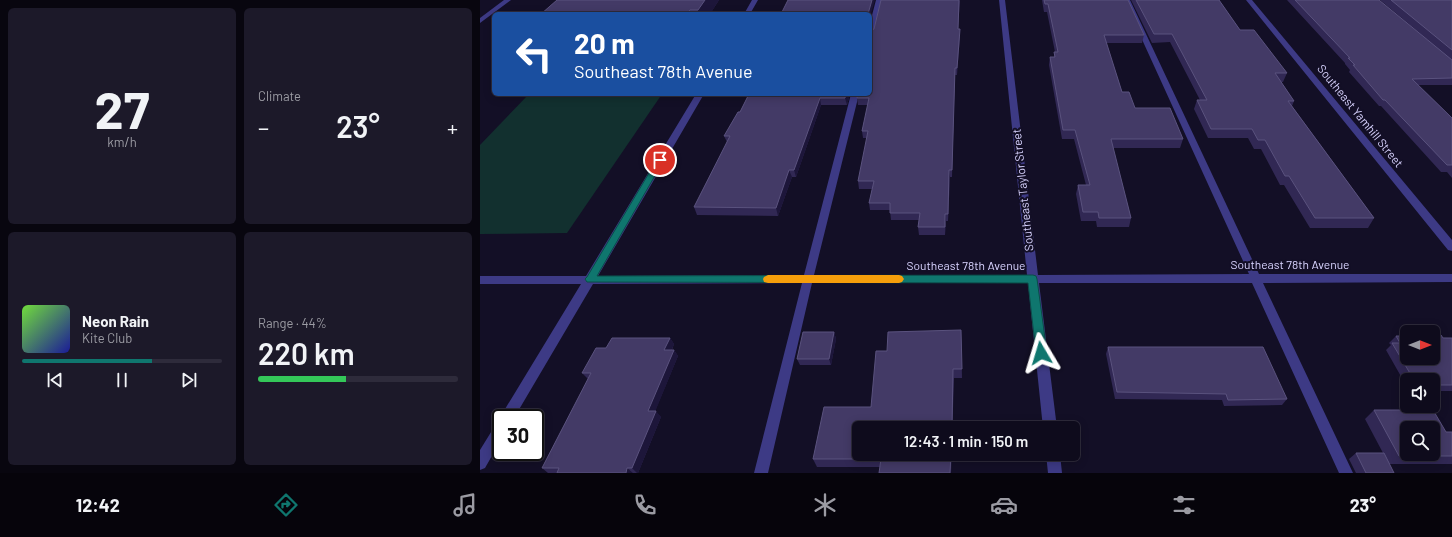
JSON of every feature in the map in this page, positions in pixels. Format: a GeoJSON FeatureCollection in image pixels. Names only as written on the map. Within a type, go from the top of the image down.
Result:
{"type":"FeatureCollection","features":[{"type":"Feature","properties":{"kind":"street"},"geometry":{"type":"LineString","coordinates":[[480,21],[508,0]]}},
{"type":"Feature","properties":{"kind":"street"},"geometry":{"type":"LineString","coordinates":[[748,12],[755,0]]}},
{"type":"Feature","properties":{"kind":"street"},"geometry":{"type":"LineString","coordinates":[[872,27],[879,0]]}},
{"type":"Feature","properties":{"kind":"street","name":"Southeast Taylor Street"},"geometry":{"type":"LineString","coordinates":[[1002,0],[1049,421]]}},
{"type":"Feature","properties":{"kind":"street"},"geometry":{"type":"LineString","coordinates":[[1127,0],[1346,473]]}},
{"type":"Feature","properties":{"kind":"street","name":"Southeast Yamhill Street"},"geometry":{"type":"LineString","coordinates":[[1250,0],[1452,247]]}},
{"type":"Feature","properties":{"kind":"street"},"geometry":{"type":"LineString","coordinates":[[512,409],[699,96]]}},
{"type":"Feature","properties":{"kind":"street"},"geometry":{"type":"LineString","coordinates":[[761,473],[854,96]]}},
{"type":"Feature","properties":{"kind":"street","name":"Southeast 78th Avenue"},"geometry":{"type":"LineString","coordinates":[[480,280],[1452,278]]}},
{"type":"Feature","properties":{"kind":"street"},"geometry":{"type":"LineString","coordinates":[[480,463],[492,443]]}},
{"type":"Feature","properties":{"kind":"street"},"geometry":{"type":"LineString","coordinates":[[1054,461],[1055,473]]}},
{"type":"Feature","properties":{"kind":"green space"},"geometry":{"type":"Polygon","coordinates":[[[527,96],[661,96],[567,233],[480,234],[480,145],[527,96]]]}},
{"type":"Feature","properties":{"kind":"building"},"geometry":{"type":"Polygon","coordinates":[[[557,0],[705,0],[698,10],[690,10],[688,12],[543,12],[557,0]]]}},
{"type":"Feature","properties":{"kind":"building"},"geometry":{"type":"Polygon","coordinates":[[[788,0],[872,0],[869,12],[782,12],[788,0]]]}},
{"type":"Feature","properties":{"kind":"building"},"geometry":{"type":"Polygon","coordinates":[[[881,0],[959,0],[958,29],[960,29],[957,68],[955,68],[952,170],[949,170],[948,214],[945,214],[945,227],[918,227],[920,213],[890,213],[890,203],[869,203],[874,181],[858,181],[868,131],[862,131],[869,98],[857,98],[858,96],[872,96],[872,30],[874,29],[881,0]]]}},
{"type":"Feature","properties":{"kind":"building"},"geometry":{"type":"Polygon","coordinates":[[[1044,0],[1128,0],[1144,35],[1104,35],[1122,92],[1129,92],[1135,108],[1170,108],[1183,139],[1111,139],[1131,218],[1099,218],[1098,212],[1083,212],[1078,185],[1090,185],[1075,130],[1063,130],[1050,57],[1055,57],[1054,52],[1058,52],[1048,4],[1045,4],[1044,0]]]}},
{"type":"Feature","properties":{"kind":"building"},"geometry":{"type":"Polygon","coordinates":[[[1136,0],[1219,0],[1240,30],[1254,30],[1287,73],[1275,73],[1294,101],[1288,101],[1374,218],[1315,218],[1289,176],[1285,176],[1265,140],[1258,140],[1252,129],[1211,129],[1197,100],[1207,100],[1172,34],[1154,34],[1136,0]]]}},
{"type":"Feature","properties":{"kind":"building"},"geometry":{"type":"Polygon","coordinates":[[[1295,0],[1379,0],[1452,60],[1452,78],[1412,79],[1452,118],[1452,165],[1447,165],[1385,100],[1383,100],[1348,58],[1350,58],[1295,0]]]}},
{"type":"Feature","properties":{"kind":"building"},"geometry":{"type":"Polygon","coordinates":[[[1391,0],[1452,0],[1452,50],[1391,0]]]}},
{"type":"Feature","properties":{"kind":"building"},"geometry":{"type":"Polygon","coordinates":[[[748,96],[846,96],[845,98],[820,98],[794,170],[789,170],[776,208],[694,207],[730,136],[724,136],[738,112],[740,112],[748,96]]]}},
{"type":"Feature","properties":{"kind":"building"},"geometry":{"type":"Polygon","coordinates":[[[961,330],[962,369],[953,369],[952,421],[852,421],[852,459],[813,459],[824,407],[871,407],[876,351],[887,351],[888,332],[961,330]]]}},
{"type":"Feature","properties":{"kind":"building"},"geometry":{"type":"Polygon","coordinates":[[[803,332],[834,332],[829,359],[797,359],[803,332]]]}},
{"type":"Feature","properties":{"kind":"building"},"geometry":{"type":"Polygon","coordinates":[[[1440,335],[1443,338],[1452,338],[1452,385],[1440,385],[1440,373],[1410,373],[1405,365],[1440,365],[1440,335]]]}},
{"type":"Feature","properties":{"kind":"building"},"geometry":{"type":"Polygon","coordinates":[[[1396,336],[1400,336],[1400,343],[1396,336]]]}},
{"type":"Feature","properties":{"kind":"building"},"geometry":{"type":"Polygon","coordinates":[[[612,338],[670,338],[664,350],[674,350],[648,411],[656,411],[632,468],[627,468],[626,473],[557,473],[559,468],[542,468],[591,373],[582,373],[596,348],[606,348],[612,338]]]}},
{"type":"Feature","properties":{"kind":"building"},"geometry":{"type":"Polygon","coordinates":[[[1392,343],[1400,343],[1400,356],[1392,343]]]}},
{"type":"Feature","properties":{"kind":"building"},"geometry":{"type":"Polygon","coordinates":[[[1108,347],[1263,347],[1287,399],[1228,400],[1226,394],[1117,392],[1108,347]]]}},
{"type":"Feature","properties":{"kind":"building"},"geometry":{"type":"Polygon","coordinates":[[[1374,410],[1400,410],[1400,413],[1435,413],[1440,421],[1400,421],[1400,456],[1374,410]]]}},
{"type":"Feature","properties":{"kind":"building"},"geometry":{"type":"Polygon","coordinates":[[[1440,422],[1446,432],[1452,432],[1452,456],[1440,456],[1440,422]]]}},
{"type":"Feature","properties":{"kind":"building"},"geometry":{"type":"Polygon","coordinates":[[[1356,453],[1384,453],[1394,473],[1366,473],[1356,453]]]}},
{"type":"Feature","properties":{"kind":"building"},"geometry":{"type":"Polygon","coordinates":[[[881,461],[951,461],[950,473],[879,473],[881,461]]]}},
{"type":"Feature","properties":{"kind":"slow traffic"},"geometry":{"type":"LineString","coordinates":[[768,279],[899,279]]}},
{"type":"Feature","properties":{"kind":"route"},"geometry":{"type":"LineString","coordinates":[[660,160],[590,279],[1033,279],[1041,353]]}}]}
